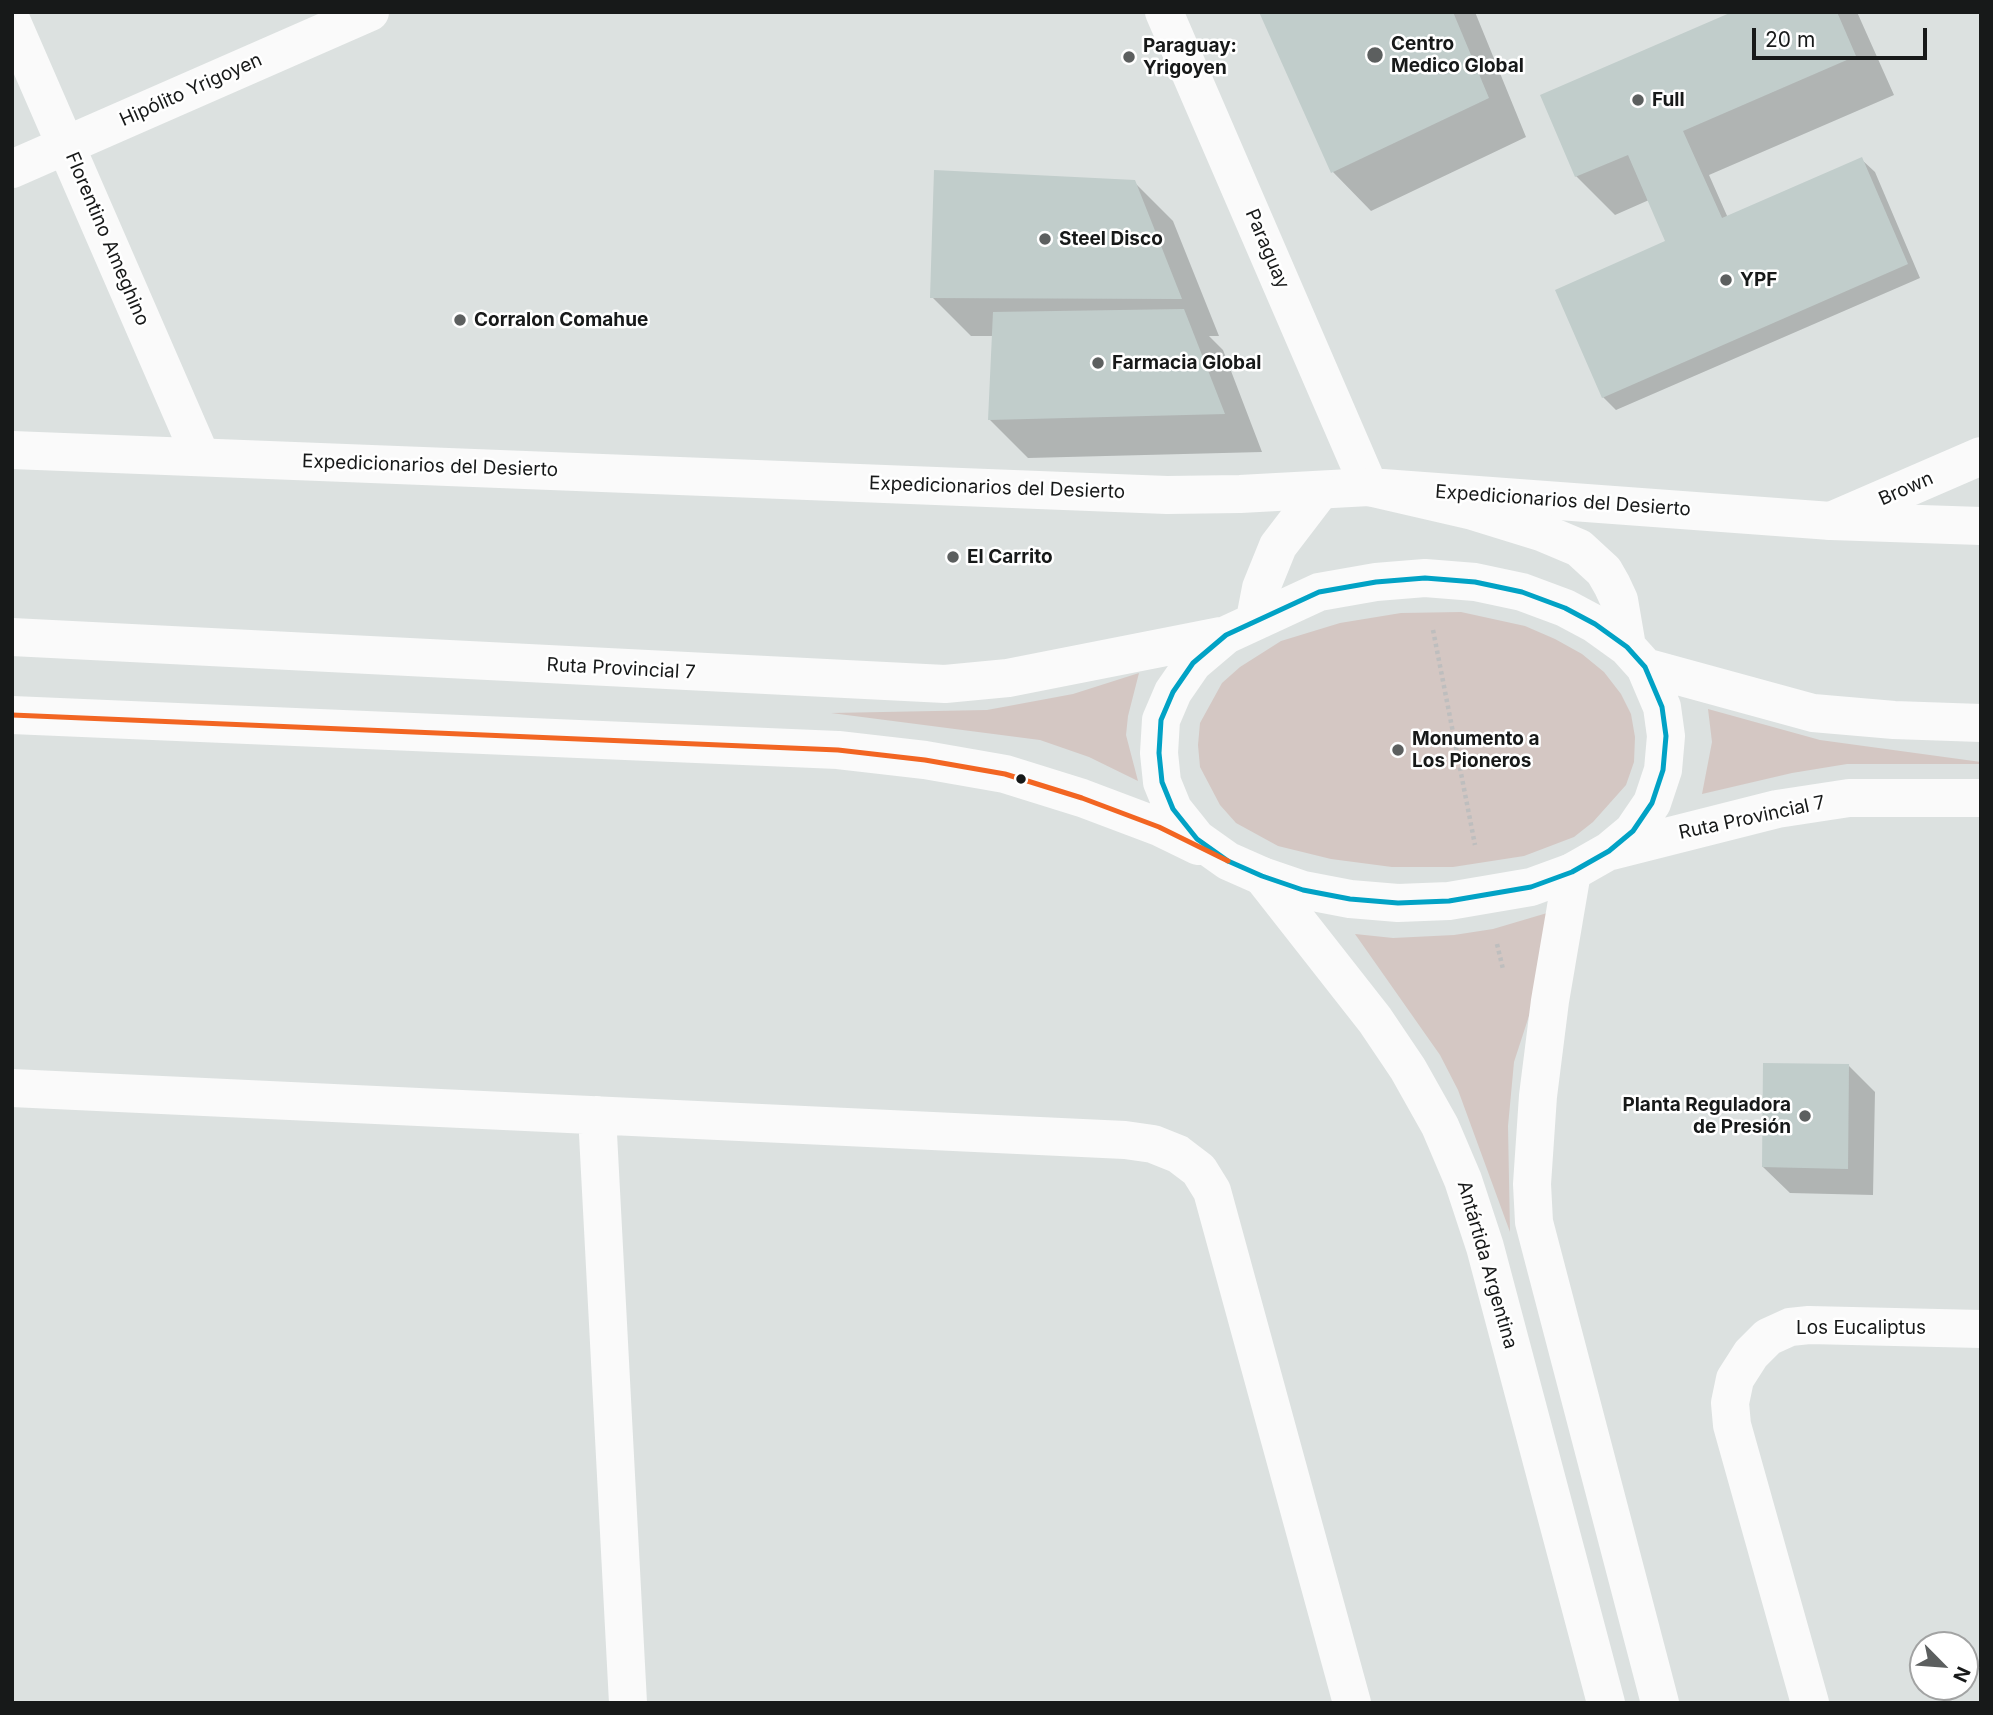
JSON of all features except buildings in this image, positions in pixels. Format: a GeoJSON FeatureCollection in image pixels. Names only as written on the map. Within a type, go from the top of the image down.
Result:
{"type":"FeatureCollection","features":[{"type":"Feature","properties":{"kind":"main road","name":"Hipólito Yrigoyen"},"geometry":{"type":"LineString","coordinates":[[12,169],[370,12]]}},
{"type":"Feature","properties":{"kind":"main road","name":"Paraguay"},"geometry":{"type":"LineString","coordinates":[[1164,12],[1370,487]]}},
{"type":"Feature","properties":{"kind":"main road","name":"Florentino Ameghino"},"geometry":{"type":"LineString","coordinates":[[12,22],[201,457]]}},
{"type":"Feature","properties":{"kind":"main road","name":"Expedicionarios del Desierto"},"geometry":{"type":"LineString","coordinates":[[12,450],[1167,495],[1370,487],[1832,521],[1981,526]]}},
{"type":"Feature","properties":{"kind":"main road","name":"Brown"},"geometry":{"type":"LineString","coordinates":[[1832,521],[1981,456]]}},
{"type":"Feature","properties":{"kind":"main road"},"geometry":{"type":"LineString","coordinates":[[12,715],[838,750],[925,760],[1005,774],[1082,798],[1159,827],[1245,869],[1303,890],[1350,899],[1398,903],[1486,896],[1531,887],[1572,872],[1609,851],[1640,822],[1652,803],[1663,770],[1666,736],[1662,707],[1636,657],[1619,600],[1604,571],[1579,548],[1496,517],[1370,487]]}},
{"type":"Feature","properties":{"kind":"main road"},"geometry":{"type":"LineString","coordinates":[[1241,627],[1278,546],[1321,491]]}},
{"type":"Feature","properties":{"kind":"main road"},"geometry":{"type":"LineString","coordinates":[[1245,869],[1197,839],[1173,809],[1162,782],[1158,753],[1161,720],[1173,692],[1193,663],[1241,627],[1320,592],[1376,582],[1424,578],[1475,582],[1522,592],[1585,618],[1636,657],[1813,713],[1894,720],[1981,723]]}},
{"type":"Feature","properties":{"kind":"main road","name":"Ruta Provincial 7"},"geometry":{"type":"LineString","coordinates":[[12,637],[945,684],[1008,678],[1241,627]]}},
{"type":"Feature","properties":{"kind":"main road","name":"Ruta Provincial 7"},"geometry":{"type":"LineString","coordinates":[[1609,851],[1777,809],[1849,798],[1981,798]]}},
{"type":"Feature","properties":{"kind":"main road","name":"Antártida Argentina"},"geometry":{"type":"LineString","coordinates":[[1245,869],[1375,1020],[1408,1069],[1440,1126],[1463,1180],[1489,1261],[1606,1703]]}},
{"type":"Feature","properties":{"kind":"main road"},"geometry":{"type":"LineString","coordinates":[[1572,872],[1550,1001],[1538,1096],[1532,1184],[1534,1222],[1660,1703]]}},
{"type":"Feature","properties":{"kind":"main road"},"geometry":{"type":"LineString","coordinates":[[12,1088],[1125,1140],[1153,1144],[1178,1154],[1199,1170],[1212,1191],[1352,1703]]}},
{"type":"Feature","properties":{"kind":"main road"},"geometry":{"type":"LineString","coordinates":[[597,1115],[628,1703]]}},
{"type":"Feature","properties":{"kind":"main road","name":"Los Eucaliptus"},"geometry":{"type":"LineString","coordinates":[[1810,1703],[1732,1425],[1730,1403],[1735,1379],[1751,1354],[1768,1337],[1790,1327],[1809,1325],[1981,1329]]}},
{"type":"Feature","properties":{"kind":"path"},"geometry":{"type":"LineString","coordinates":[[1424,578],[1476,851]]}},
{"type":"Feature","properties":{"kind":"shaded area"},"geometry":{"type":"Polygon","coordinates":[[[1461,612],[1525,626],[1555,639],[1582,654],[1604,672],[1621,694],[1631,714],[1635,737],[1634,762],[1626,785],[1593,822],[1574,837],[1524,856],[1453,867],[1392,867],[1331,859],[1278,846],[1236,823],[1220,805],[1200,767],[1200,723],[1222,683],[1240,667],[1281,641],[1340,623],[1401,613],[1461,612]]]}},
{"type":"Feature","properties":{"kind":"shaded area"},"geometry":{"type":"Polygon","coordinates":[[[1139,673],[1126,735],[1138,781],[1089,757],[1040,740],[831,713],[987,710],[1073,694],[1139,673]]]}},
{"type":"Feature","properties":{"kind":"shaded area"},"geometry":{"type":"Polygon","coordinates":[[[1708,709],[1820,740],[1981,764],[1847,764],[1792,773],[1702,794],[1712,742],[1708,709]]]}},
{"type":"Feature","properties":{"kind":"shaded area"},"geometry":{"type":"Polygon","coordinates":[[[1564,908],[1514,1062],[1508,1126],[1510,1232],[1458,1090],[1440,1055],[1355,934],[1393,938],[1454,935],[1493,929],[1564,908]]]}},
{"type":"Feature","properties":{"kind":"transit line"},"geometry":{"type":"LineString","coordinates":[[1425,578],[1475,582],[1522,592],[1565,608],[1595,624],[1627,647],[1645,667],[1662,707],[1666,736],[1663,770],[1652,803],[1633,831],[1609,851],[1572,872],[1531,887],[1449,901],[1398,903],[1350,899],[1303,890],[1228,861],[1197,839],[1173,809],[1162,782],[1159,753],[1161,720],[1173,692],[1193,663],[1226,635],[1319,592],[1376,582],[1425,578]]}},
{"type":"Feature","properties":{"kind":"transit line"},"geometry":{"type":"LineString","coordinates":[[12,715],[838,750],[925,760],[1005,774],[1082,798],[1159,827],[1228,861]]}},
{"type":"Feature","properties":{"kind":"place","name":"Centro Medico Global"},"geometry":{"type":"Point","coordinates":[1375,55]}},
{"type":"Feature","properties":{"kind":"place","name":"Paraguay: Yrigoyen"},"geometry":{"type":"Point","coordinates":[1129,57]}},
{"type":"Feature","properties":{"kind":"place","name":"Full"},"geometry":{"type":"Point","coordinates":[1638,100]}},
{"type":"Feature","properties":{"kind":"place","name":"Steel Disco"},"geometry":{"type":"Point","coordinates":[1045,239]}},
{"type":"Feature","properties":{"kind":"place","name":"YPF"},"geometry":{"type":"Point","coordinates":[1726,280]}},
{"type":"Feature","properties":{"kind":"place","name":"Corralon Comahue"},"geometry":{"type":"Point","coordinates":[460,320]}},
{"type":"Feature","properties":{"kind":"place","name":"Farmacia Global"},"geometry":{"type":"Point","coordinates":[1098,363]}},
{"type":"Feature","properties":{"kind":"place","name":"El Carrito"},"geometry":{"type":"Point","coordinates":[953,557]}},
{"type":"Feature","properties":{"kind":"place","name":"Monumento a Los Pioneros"},"geometry":{"type":"Point","coordinates":[1398,750]}},
{"type":"Feature","properties":{"kind":"place","name":"Planta Reguladora de Presión"},"geometry":{"type":"Point","coordinates":[1805,1116]}}]}
